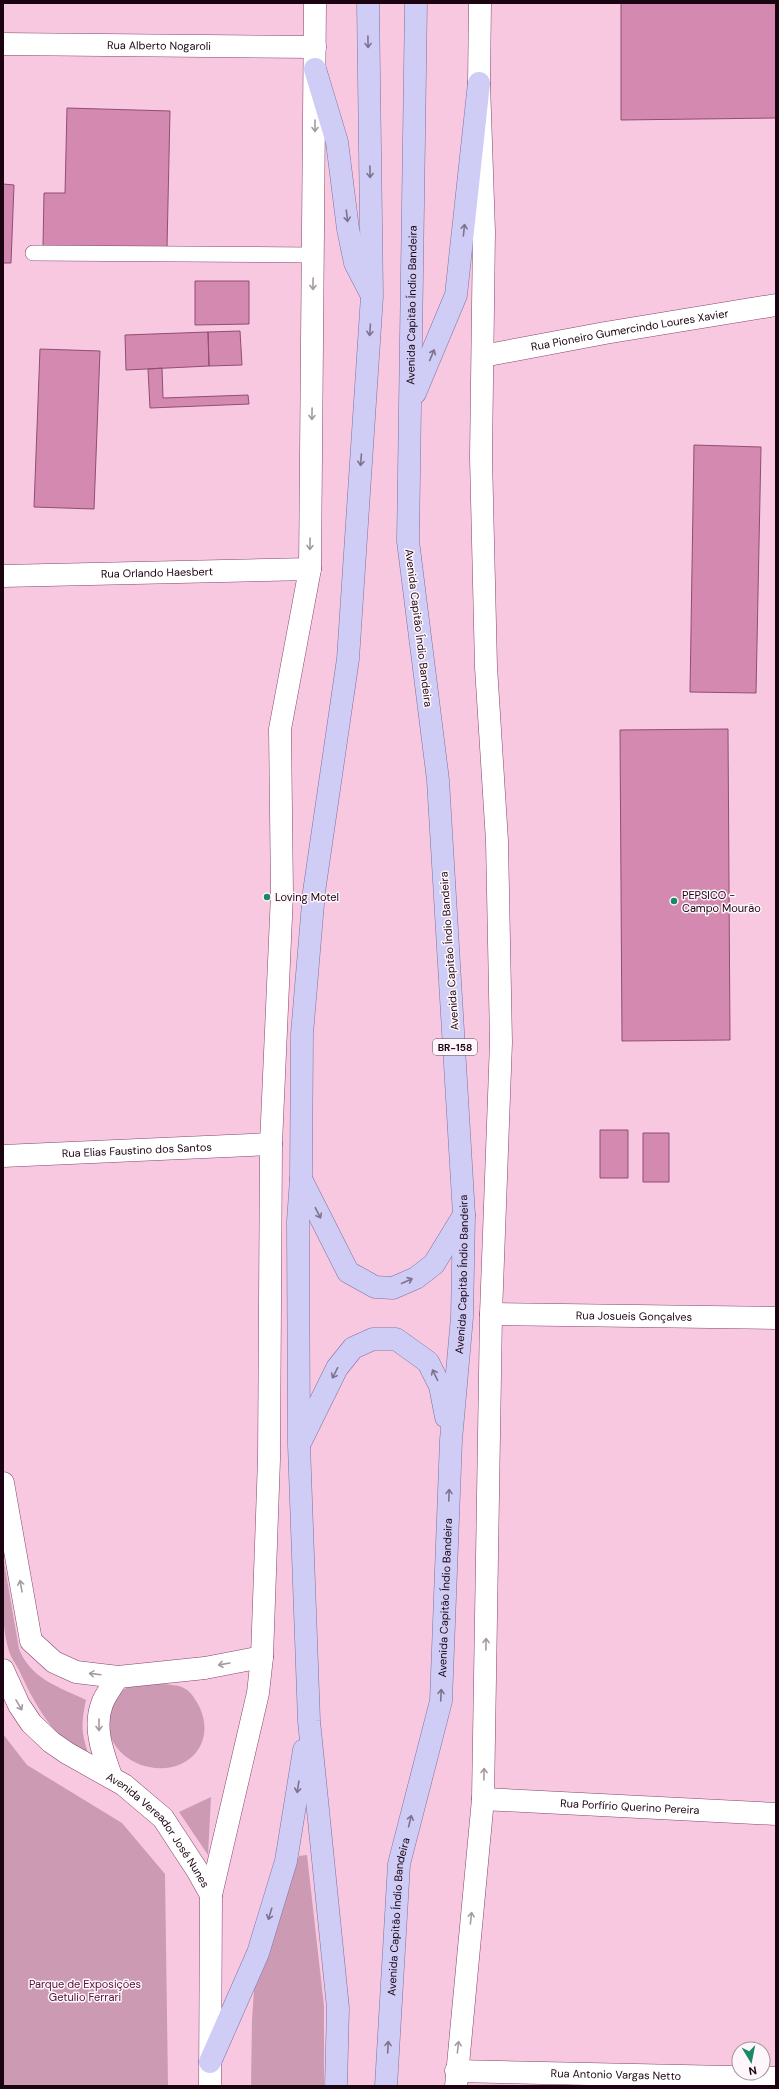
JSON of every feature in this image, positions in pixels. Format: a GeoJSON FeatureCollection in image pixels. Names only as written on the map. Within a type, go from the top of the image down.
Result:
{"type":"FeatureCollection","features":[{"type":"Feature","properties":{"kind":"main road"},"geometry":{"type":"LineString","coordinates":[[336,2086],[338,2008],[309,1721],[299,1446],[298,1221],[301,1178],[302,1034],[314,892],[348,658],[372,296],[368,3]]}},
{"type":"Feature","properties":{"kind":"main road","name":"Avenida Capitão Índio Bandeira"},"geometry":{"type":"LineString","coordinates":[[386,2086],[399,1864],[440,1701],[451,1440],[462,1317],[464,1215],[438,780],[408,541],[416,3]]}},
{"type":"Feature","properties":{"kind":"main road"},"geometry":{"type":"LineString","coordinates":[[315,69],[337,142],[348,229],[355,263],[372,296]]}},
{"type":"Feature","properties":{"kind":"main road"},"geometry":{"type":"LineString","coordinates":[[411,404],[456,296],[479,83]]}},
{"type":"Feature","properties":{"kind":"main road"},"geometry":{"type":"LineString","coordinates":[[301,1178],[348,1272],[375,1287],[393,1288],[416,1278],[434,1264],[464,1215]]}},
{"type":"Feature","properties":{"kind":"main road"},"geometry":{"type":"LineString","coordinates":[[299,1446],[337,1368],[353,1348],[373,1339],[396,1339],[428,1362],[440,1386],[451,1440]]}},
{"type":"Feature","properties":{"kind":"main road"},"geometry":{"type":"LineString","coordinates":[[210,2062],[258,1953],[286,1861],[309,1721]]}},
{"type":"Feature","properties":{"kind":"street"},"geometry":{"type":"LineString","coordinates":[[211,1895],[258,1693],[262,1657],[268,1458],[271,1144],[282,894],[280,729],[310,569],[314,255],[315,3]]}},
{"type":"Feature","properties":{"kind":"street"},"geometry":{"type":"LineString","coordinates":[[456,2079],[483,1799],[491,1314],[501,1042],[497,841],[486,668],[481,457],[484,232],[479,83],[480,3]]}},
{"type":"Feature","properties":{"kind":"street","name":"Rua Alberto Nogaroli"},"geometry":{"type":"LineString","coordinates":[[3,44],[315,47]]}},
{"type":"Feature","properties":{"kind":"street","name":"Rua Pioneiro Gumercindo Loures Xavier"},"geometry":{"type":"LineString","coordinates":[[483,356],[605,333],[776,305]]}},
{"type":"Feature","properties":{"kind":"street","name":"Rua Orlando Haesbert"},"geometry":{"type":"LineString","coordinates":[[3,576],[310,569]]}},
{"type":"Feature","properties":{"kind":"street","name":"Rua Elias Faustino dos Santos"},"geometry":{"type":"LineString","coordinates":[[3,1156],[271,1144]]}},
{"type":"Feature","properties":{"kind":"street","name":"Rua Josueis Gonçalves"},"geometry":{"type":"LineString","coordinates":[[491,1314],[776,1318]]}},
{"type":"Feature","properties":{"kind":"street"},"geometry":{"type":"LineString","coordinates":[[3,1483],[31,1641],[54,1662],[76,1672],[118,1677],[205,1668],[262,1657]]}},
{"type":"Feature","properties":{"kind":"street","name":"Avenida Vereador José Nunes"},"geometry":{"type":"LineString","coordinates":[[3,1670],[19,1705],[31,1724],[50,1742],[67,1754],[111,1776],[163,1818],[197,1870],[211,1895],[210,2086]]}},
{"type":"Feature","properties":{"kind":"street"},"geometry":{"type":"LineString","coordinates":[[111,1776],[101,1747],[98,1724],[102,1703],[118,1677]]}},
{"type":"Feature","properties":{"kind":"street","name":"Rua Porfírio Querino Pereira"},"geometry":{"type":"LineString","coordinates":[[483,1799],[776,1814]]}},
{"type":"Feature","properties":{"kind":"street","name":"Rua Antonio Vargas Netto"},"geometry":{"type":"LineString","coordinates":[[456,2079],[776,2078]]}},
{"type":"Feature","properties":{"kind":"lane"},"geometry":{"type":"LineString","coordinates":[[33,253],[314,255]]}},
{"type":"Feature","properties":{"kind":"green space"},"geometry":{"type":"Polygon","coordinates":[[[3,1556],[19,1649],[24,1659],[38,1675],[56,1686],[86,1700],[83,1716],[83,1728],[84,1741],[89,1756],[65,1741],[46,1720],[12,1659],[4,1628],[3,1556]]]}},
{"type":"Feature","properties":{"kind":"green space"},"geometry":{"type":"Polygon","coordinates":[[[164,1684],[182,1687],[193,1696],[200,1708],[204,1721],[204,1734],[201,1745],[195,1754],[186,1761],[175,1766],[163,1768],[149,1767],[138,1764],[119,1751],[109,1732],[108,1721],[110,1711],[123,1690],[137,1685],[164,1684]]]}},
{"type":"Feature","properties":{"kind":"green space","name":"Parque de Exposições Getulio Ferrari"},"geometry":{"type":"Polygon","coordinates":[[[3,1734],[27,1765],[122,1823],[165,1874],[168,2086],[3,2086],[3,1734]]]}},
{"type":"Feature","properties":{"kind":"green space"},"geometry":{"type":"Polygon","coordinates":[[[211,1797],[208,1855],[179,1812],[211,1797]]]}},
{"type":"Feature","properties":{"kind":"green space"},"geometry":{"type":"Polygon","coordinates":[[[307,1855],[324,2006],[324,2086],[251,2086],[252,2019],[256,1963],[277,1917],[299,1856],[307,1855]]]}},
{"type":"Feature","properties":{"kind":"building"},"geometry":{"type":"Polygon","coordinates":[[[621,3],[776,3],[776,118],[621,120],[621,3]]]}},
{"type":"Feature","properties":{"kind":"building"},"geometry":{"type":"Polygon","coordinates":[[[67,108],[170,111],[167,248],[43,246],[44,193],[65,193],[67,108]]]}},
{"type":"Feature","properties":{"kind":"building"},"geometry":{"type":"Polygon","coordinates":[[[3,184],[14,185],[11,263],[3,263],[3,184]]]}},
{"type":"Feature","properties":{"kind":"building"},"geometry":{"type":"Polygon","coordinates":[[[195,281],[249,281],[249,324],[195,325],[195,281]]]}},
{"type":"Feature","properties":{"kind":"building"},"geometry":{"type":"Polygon","coordinates":[[[240,331],[242,365],[209,366],[208,332],[240,331]]]}},
{"type":"Feature","properties":{"kind":"building"},"geometry":{"type":"Polygon","coordinates":[[[208,332],[209,366],[126,370],[125,335],[208,332]]]}},
{"type":"Feature","properties":{"kind":"building"},"geometry":{"type":"Polygon","coordinates":[[[40,349],[100,351],[94,509],[34,507],[40,349]]]}},
{"type":"Feature","properties":{"kind":"building"},"geometry":{"type":"Polygon","coordinates":[[[162,368],[163,398],[248,395],[249,404],[150,408],[148,369],[162,368]]]}},
{"type":"Feature","properties":{"kind":"building"},"geometry":{"type":"Polygon","coordinates":[[[694,445],[761,447],[756,693],[690,692],[694,445]]]}},
{"type":"Feature","properties":{"kind":"building"},"geometry":{"type":"Polygon","coordinates":[[[728,729],[730,1040],[622,1041],[620,730],[728,729]]]}},
{"type":"Feature","properties":{"kind":"building"},"geometry":{"type":"Polygon","coordinates":[[[600,1130],[628,1130],[628,1178],[600,1178],[600,1130]]]}},
{"type":"Feature","properties":{"kind":"building"},"geometry":{"type":"Polygon","coordinates":[[[643,1133],[669,1133],[669,1182],[643,1182],[643,1133]]]}},
{"type":"Feature","properties":{"kind":"place","name":"Loving Motel"},"geometry":{"type":"Point","coordinates":[267,897]}},
{"type":"Feature","properties":{"kind":"place","name":"PEPSICO - Campo Mourão"},"geometry":{"type":"Point","coordinates":[674,901]}}]}
